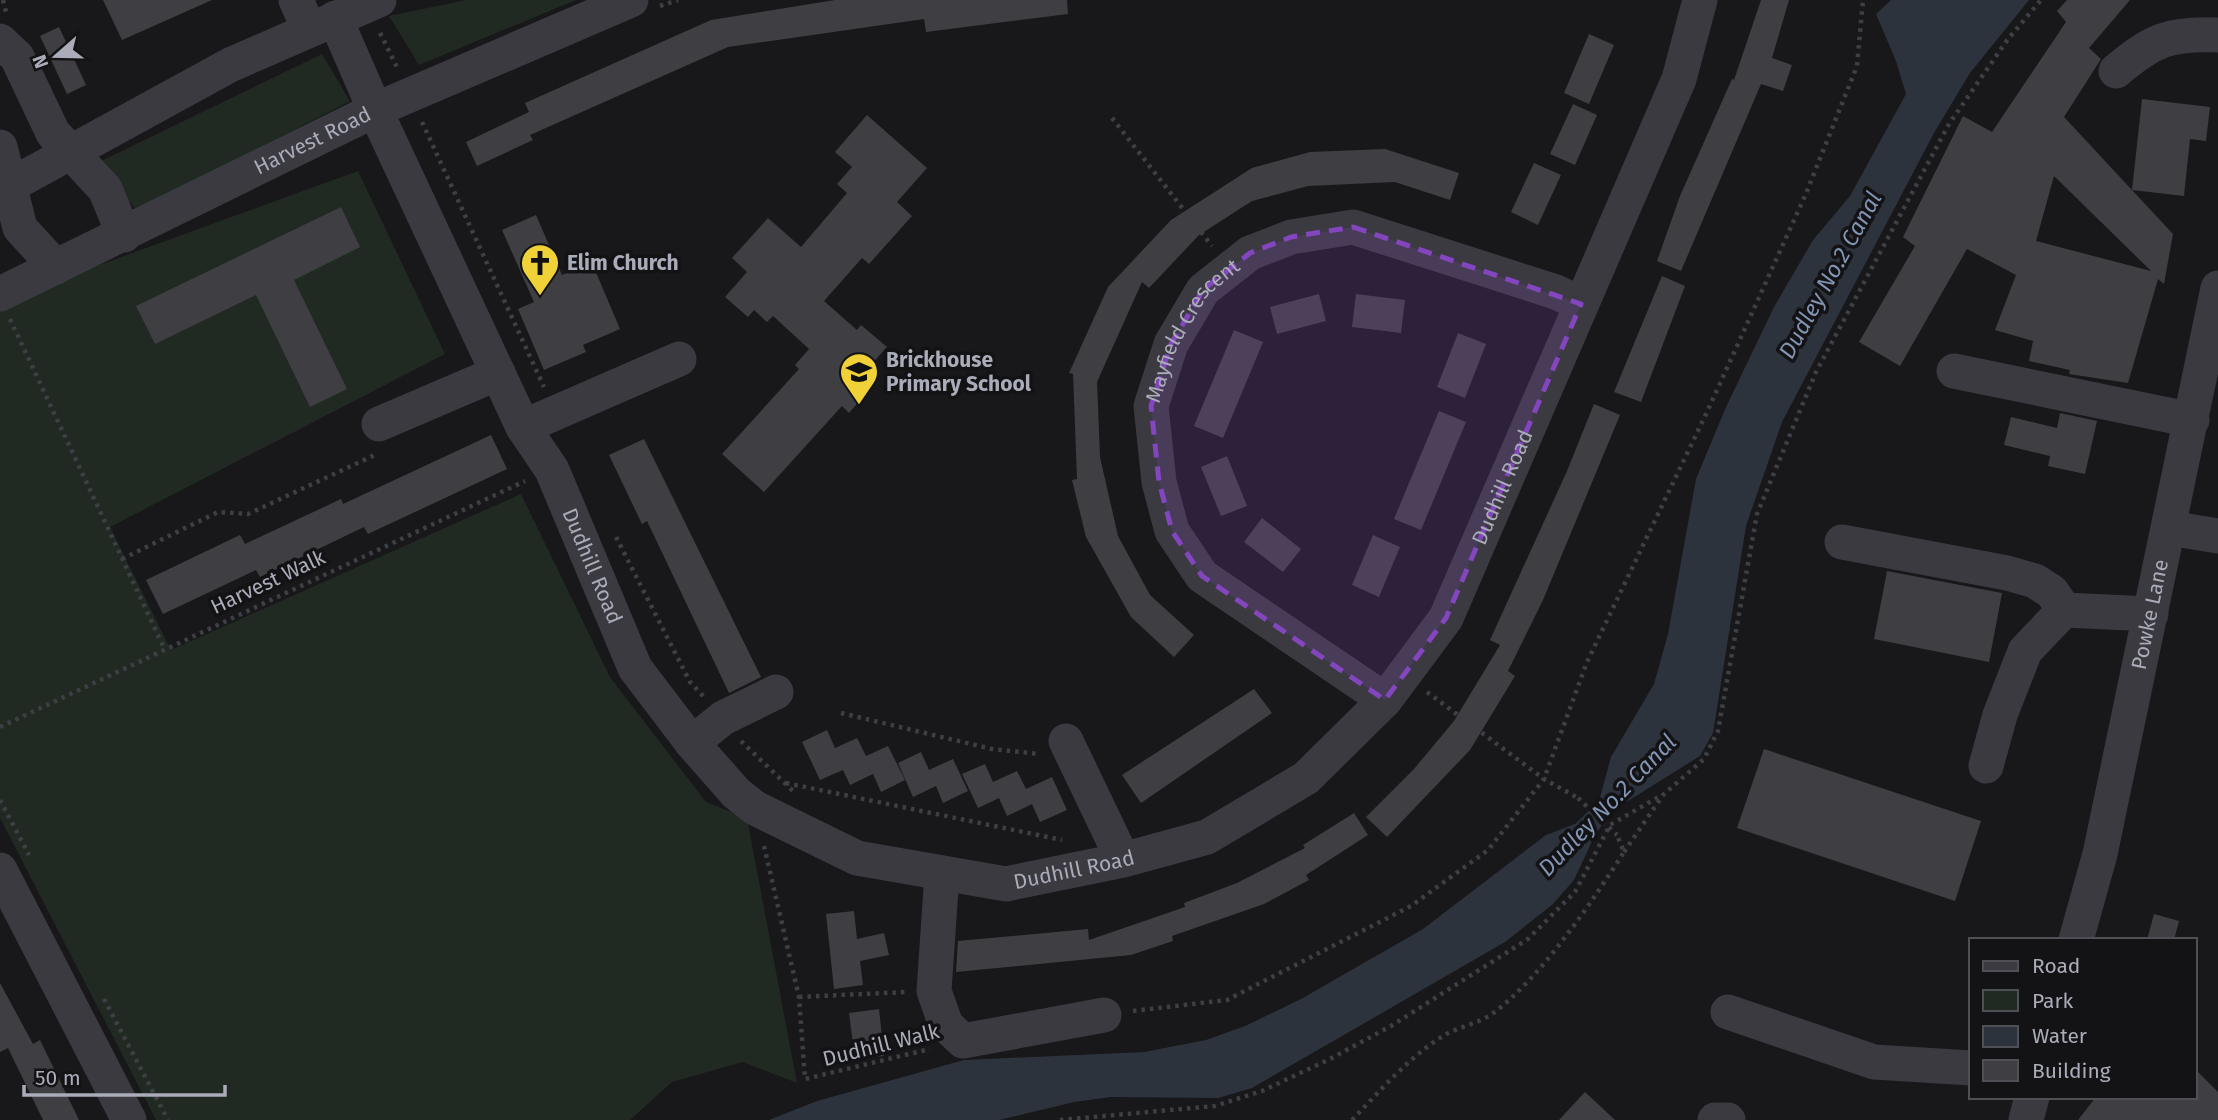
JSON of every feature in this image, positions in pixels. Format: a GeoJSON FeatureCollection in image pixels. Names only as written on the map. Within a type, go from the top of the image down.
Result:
{"type":"FeatureCollection","features":[{"type":"Feature","properties":{"kind":"street","name":"Harvest Road"},"geometry":{"type":"LineString","coordinates":[[3,303],[56,267],[375,110],[631,0]]}},
{"type":"Feature","properties":{"kind":"street","name":"Dudhill Road"},"geometry":{"type":"LineString","coordinates":[[313,16],[375,110],[523,427],[552,470],[635,668],[692,743],[736,793],[755,808],[857,858],[1006,884],[1119,852],[1207,837],[1306,778],[1393,689],[1446,618],[1679,79],[1700,0]]}},
{"type":"Feature","properties":{"kind":"street"},"geometry":{"type":"LineString","coordinates":[[4,189],[230,65],[313,16],[373,2]]}},
{"type":"Feature","properties":{"kind":"street"},"geometry":{"type":"LineString","coordinates":[[2116,71],[2143,48],[2162,38],[2218,35]]}},
{"type":"Feature","properties":{"kind":"street"},"geometry":{"type":"LineString","coordinates":[[0,41],[17,57],[54,133],[105,189],[124,234]]}},
{"type":"Feature","properties":{"kind":"street"},"geometry":{"type":"LineString","coordinates":[[0,147],[4,189],[20,228],[56,267]]}},
{"type":"Feature","properties":{"kind":"street","name":"Mayfield Crescent"},"geometry":{"type":"LineString","coordinates":[[1393,689],[1202,576],[1172,531],[1159,482],[1151,406],[1171,344],[1203,290],[1250,253],[1291,237],[1353,227],[1556,292],[1581,304]]}},
{"type":"Feature","properties":{"kind":"street","name":"Powke Lane"},"geometry":{"type":"LineString","coordinates":[[2077,938],[2099,854],[2218,288]]}},
{"type":"Feature","properties":{"kind":"street"},"geometry":{"type":"LineString","coordinates":[[523,427],[680,359]]}},
{"type":"Feature","properties":{"kind":"street"},"geometry":{"type":"LineString","coordinates":[[1954,371],[2192,420]]}},
{"type":"Feature","properties":{"kind":"street"},"geometry":{"type":"LineString","coordinates":[[379,424],[498,373]]}},
{"type":"Feature","properties":{"kind":"street"},"geometry":{"type":"LineString","coordinates":[[2169,528],[2218,536]]}},
{"type":"Feature","properties":{"kind":"street"},"geometry":{"type":"LineString","coordinates":[[1842,542],[2007,573],[2035,581],[2052,592],[2064,610]]}},
{"type":"Feature","properties":{"kind":"street"},"geometry":{"type":"LineString","coordinates":[[1986,766],[2000,715],[2025,651],[2064,610],[2151,614]]}},
{"type":"Feature","properties":{"kind":"street"},"geometry":{"type":"LineString","coordinates":[[692,743],[723,718],[776,692]]}},
{"type":"Feature","properties":{"kind":"street"},"geometry":{"type":"LineString","coordinates":[[1070,750],[1119,852]]}},
{"type":"Feature","properties":{"kind":"street"},"geometry":{"type":"LineString","coordinates":[[0,870],[129,1120]]}},
{"type":"Feature","properties":{"kind":"street"},"geometry":{"type":"LineString","coordinates":[[942,874],[934,991],[946,1025],[963,1041],[1104,1015]]}},
{"type":"Feature","properties":{"kind":"street"},"geometry":{"type":"LineString","coordinates":[[1728,1012],[1874,1062],[1969,1068]]}},
{"type":"Feature","properties":{"kind":"street"},"geometry":{"type":"LineString","coordinates":[[2026,1120],[2031,1099]]}},
{"type":"Feature","properties":{"kind":"street"},"geometry":{"type":"LineString","coordinates":[[1715,1120],[1728,1120]]}},
{"type":"Feature","properties":{"kind":"path"},"geometry":{"type":"LineString","coordinates":[[657,0],[660,7],[677,0]]}},
{"type":"Feature","properties":{"kind":"path"},"geometry":{"type":"LineString","coordinates":[[1104,1015],[1227,1000],[1411,906],[1488,850],[1544,779],[1587,662],[1707,412],[1805,196],[1857,66],[1863,0]]}},
{"type":"Feature","properties":{"kind":"path"},"geometry":{"type":"LineString","coordinates":[[1060,1120],[1215,1107],[1262,1091],[1391,1026],[1528,939],[1575,892],[1610,825],[1663,795],[1704,759],[1718,731],[1757,514],[1816,372],[1949,124],[2008,39],[2041,0]]}},
{"type":"Feature","properties":{"kind":"path"},"geometry":{"type":"LineString","coordinates":[[373,2],[410,95],[556,413]]}},
{"type":"Feature","properties":{"kind":"path"},"geometry":{"type":"LineString","coordinates":[[1112,118],[1230,269]]}},
{"type":"Feature","properties":{"kind":"path"},"geometry":{"type":"LineString","coordinates":[[3,303],[164,648]]}},
{"type":"Feature","properties":{"kind":"path"},"geometry":{"type":"LineString","coordinates":[[122,559],[218,512],[248,514],[392,447],[379,424]]}},
{"type":"Feature","properties":{"kind":"path","name":"Harvest Walk"},"geometry":{"type":"LineString","coordinates":[[0,727],[164,648],[552,470]]}},
{"type":"Feature","properties":{"kind":"path"},"geometry":{"type":"LineString","coordinates":[[610,524],[690,682],[746,748],[799,796]]}},
{"type":"Feature","properties":{"kind":"path"},"geometry":{"type":"LineString","coordinates":[[1393,689],[1421,687],[1544,779],[1578,798],[1617,835],[1624,852]]}},
{"type":"Feature","properties":{"kind":"path"},"geometry":{"type":"LineString","coordinates":[[841,713],[992,749],[1070,750]]}},
{"type":"Feature","properties":{"kind":"path"},"geometry":{"type":"LineString","coordinates":[[785,783],[1119,852]]}},
{"type":"Feature","properties":{"kind":"path"},"geometry":{"type":"LineString","coordinates":[[1352,1120],[1399,1071],[1443,1036],[1491,1015],[1537,970],[1588,907],[1663,795]]}},
{"type":"Feature","properties":{"kind":"path","name":"Dudhill Walk"},"geometry":{"type":"LineString","coordinates":[[755,808],[799,997],[805,1080],[963,1041]]}},
{"type":"Feature","properties":{"kind":"path","name":"Dudhill Walk"},"geometry":{"type":"LineString","coordinates":[[799,997],[934,991]]}},
{"type":"Feature","properties":{"kind":"highlighted area"},"geometry":{"type":"Polygon","coordinates":[[[1353,227],[1581,304],[1446,618],[1385,700],[1202,576],[1172,531],[1159,482],[1151,406],[1171,344],[1203,290],[1250,253],[1291,237],[1353,227]]]}},
{"type":"Feature","properties":{"kind":"green space"},"geometry":{"type":"Polygon","coordinates":[[[466,0],[576,0],[419,65],[389,16],[466,0]]]}},
{"type":"Feature","properties":{"kind":"green space"},"geometry":{"type":"Polygon","coordinates":[[[322,54],[350,101],[137,211],[99,162],[322,54]]]}},
{"type":"Feature","properties":{"kind":"green space"},"geometry":{"type":"Polygon","coordinates":[[[358,171],[445,354],[110,527],[171,650],[521,494],[610,677],[706,802],[747,818],[797,1083],[743,1062],[672,1082],[630,1120],[156,1120],[0,818],[0,301],[358,171]]]}},
{"type":"Feature","properties":{"kind":"water","name":"Dudley No.2 Canal"},"geometry":{"type":"Polygon","coordinates":[[[1891,0],[2029,0],[1970,73],[1934,133],[1782,422],[1746,526],[1713,733],[1700,756],[1612,811],[1595,835],[1574,880],[1553,904],[1505,942],[1252,1088],[1218,1098],[1111,1097],[1074,1102],[999,1120],[769,1120],[817,1101],[964,1060],[1144,1052],[1206,1040],[1245,1026],[1301,999],[1423,929],[1546,835],[1575,824],[1599,801],[1611,757],[1654,684],[1668,634],[1696,479],[1726,407],[1774,307],[1813,240],[1850,196],[1906,94],[1896,61],[1876,14],[1891,0]]]}},
{"type":"Feature","properties":{"kind":"building"},"geometry":{"type":"Polygon","coordinates":[[[103,0],[212,0],[122,40],[103,0]]]}},
{"type":"Feature","properties":{"kind":"building"},"geometry":{"type":"Polygon","coordinates":[[[835,0],[1067,0],[1068,14],[926,32],[924,19],[728,47],[530,135],[533,140],[477,166],[466,142],[529,112],[525,103],[711,20],[835,0]]]}},
{"type":"Feature","properties":{"kind":"building"},"geometry":{"type":"Polygon","coordinates":[[[1761,0],[1789,0],[1772,58],[1792,65],[1783,91],[1761,84],[1681,271],[1657,261],[1680,196],[1732,79],[1734,80],[1761,0]]]}},
{"type":"Feature","properties":{"kind":"building"},"geometry":{"type":"Polygon","coordinates":[[[2067,0],[2130,0],[2089,48],[2101,59],[2064,117],[2173,234],[2164,284],[2158,279],[2128,383],[2069,374],[2070,370],[2029,361],[2033,341],[1995,330],[2016,275],[1967,249],[1900,366],[1859,342],[1915,246],[1903,237],[1963,116],[1992,132],[2066,22],[2057,11],[2067,0]],[[2054,176],[2036,241],[2151,271],[2054,176]]]}},
{"type":"Feature","properties":{"kind":"building"},"geometry":{"type":"Polygon","coordinates":[[[59,27],[86,85],[67,94],[40,36],[59,27]]]}},
{"type":"Feature","properties":{"kind":"building"},"geometry":{"type":"Polygon","coordinates":[[[1589,34],[1614,45],[1589,104],[1564,93],[1589,34]]]}},
{"type":"Feature","properties":{"kind":"building"},"geometry":{"type":"Polygon","coordinates":[[[2142,99],[2210,107],[2206,141],[2190,139],[2184,196],[2132,190],[2142,99]]]}},
{"type":"Feature","properties":{"kind":"building"},"geometry":{"type":"Polygon","coordinates":[[[1573,104],[1597,115],[1575,165],[1550,154],[1573,104]]]}},
{"type":"Feature","properties":{"kind":"building"},"geometry":{"type":"Polygon","coordinates":[[[867,115],[927,168],[897,202],[912,216],[869,264],[862,258],[824,301],[857,330],[861,325],[887,347],[857,380],[869,390],[849,413],[842,406],[764,492],[722,454],[799,369],[795,365],[809,349],[773,316],[767,322],[754,310],[748,317],[725,297],[747,272],[732,258],[768,218],[801,247],[847,193],[837,184],[852,167],[835,152],[867,115]]]}},
{"type":"Feature","properties":{"kind":"building"},"geometry":{"type":"Polygon","coordinates":[[[1385,149],[1459,173],[1450,200],[1395,182],[1308,186],[1252,201],[1199,235],[1149,288],[1142,282],[1097,382],[1100,457],[1118,536],[1150,595],[1194,635],[1174,657],[1131,617],[1086,537],[1072,480],[1077,479],[1073,374],[1069,373],[1108,287],[1171,220],[1252,168],[1310,152],[1385,149]]]}},
{"type":"Feature","properties":{"kind":"building"},"geometry":{"type":"Polygon","coordinates":[[[1534,163],[1561,175],[1538,225],[1511,212],[1534,163]]]}},
{"type":"Feature","properties":{"kind":"building"},"geometry":{"type":"Polygon","coordinates":[[[341,207],[360,247],[294,280],[347,389],[310,407],[256,295],[155,344],[136,306],[341,207]]]}},
{"type":"Feature","properties":{"kind":"building"},"geometry":{"type":"Polygon","coordinates":[[[536,215],[562,275],[592,263],[620,329],[583,345],[586,352],[544,370],[518,309],[534,302],[502,230],[536,215]]]}},
{"type":"Feature","properties":{"kind":"building"},"geometry":{"type":"Polygon","coordinates":[[[1662,276],[1685,286],[1641,402],[1614,392],[1662,276]]]}},
{"type":"Feature","properties":{"kind":"building"},"geometry":{"type":"Polygon","coordinates":[[[1319,294],[1326,321],[1277,334],[1270,307],[1319,294]]]}},
{"type":"Feature","properties":{"kind":"building"},"geometry":{"type":"Polygon","coordinates":[[[1356,294],[1405,300],[1401,333],[1352,327],[1356,294]]]}},
{"type":"Feature","properties":{"kind":"building"},"geometry":{"type":"Polygon","coordinates":[[[1234,330],[1263,342],[1223,438],[1194,426],[1234,330]]]}},
{"type":"Feature","properties":{"kind":"building"},"geometry":{"type":"Polygon","coordinates":[[[1458,333],[1486,344],[1465,398],[1437,387],[1458,333]]]}},
{"type":"Feature","properties":{"kind":"building"},"geometry":{"type":"Polygon","coordinates":[[[1594,404],[1620,415],[1543,600],[1508,671],[1515,676],[1470,750],[1387,837],[1366,817],[1414,769],[1454,721],[1500,645],[1490,640],[1567,471],[1594,404]]]}},
{"type":"Feature","properties":{"kind":"building"},"geometry":{"type":"Polygon","coordinates":[[[1439,411],[1466,422],[1421,530],[1394,519],[1439,411]]]}},
{"type":"Feature","properties":{"kind":"building"},"geometry":{"type":"Polygon","coordinates":[[[2060,413],[2097,421],[2085,474],[2048,466],[2050,456],[2004,445],[2011,417],[2057,428],[2060,413]]]}},
{"type":"Feature","properties":{"kind":"building"},"geometry":{"type":"Polygon","coordinates":[[[491,435],[507,469],[368,534],[364,527],[260,577],[256,570],[163,614],[146,580],[240,535],[245,544],[341,499],[343,504],[491,435]]]}},
{"type":"Feature","properties":{"kind":"building"},"geometry":{"type":"Polygon","coordinates":[[[644,439],[761,677],[729,693],[647,521],[642,524],[609,455],[644,439]]]}},
{"type":"Feature","properties":{"kind":"building"},"geometry":{"type":"Polygon","coordinates":[[[1227,456],[1247,506],[1221,516],[1201,467],[1227,456]]]}},
{"type":"Feature","properties":{"kind":"building"},"geometry":{"type":"Polygon","coordinates":[[[1262,518],[1301,549],[1283,572],[1244,542],[1262,518]]]}},
{"type":"Feature","properties":{"kind":"building"},"geometry":{"type":"Polygon","coordinates":[[[1373,535],[1400,547],[1379,597],[1352,585],[1373,535]]]}},
{"type":"Feature","properties":{"kind":"building"},"geometry":{"type":"Polygon","coordinates":[[[1887,571],[2002,593],[1989,662],[1874,639],[1887,571]]]}},
{"type":"Feature","properties":{"kind":"building"},"geometry":{"type":"Polygon","coordinates":[[[1254,689],[1272,713],[1141,803],[1122,775],[1254,689]]]}},
{"type":"Feature","properties":{"kind":"building"},"geometry":{"type":"Polygon","coordinates":[[[827,730],[835,748],[857,738],[866,756],[888,746],[905,780],[881,792],[873,774],[850,785],[843,770],[820,780],[802,742],[827,730]]]}},
{"type":"Feature","properties":{"kind":"building"},"geometry":{"type":"Polygon","coordinates":[[[1764,749],[1981,821],[1955,901],[1737,828],[1764,749]]]}},
{"type":"Feature","properties":{"kind":"building"},"geometry":{"type":"Polygon","coordinates":[[[921,752],[929,770],[953,759],[968,791],[943,803],[936,786],[913,797],[898,763],[921,752]]]}},
{"type":"Feature","properties":{"kind":"building"},"geometry":{"type":"Polygon","coordinates":[[[985,764],[993,782],[1017,771],[1026,789],[1052,777],[1067,810],[1040,822],[1032,804],[1007,816],[999,798],[978,808],[962,774],[985,764]]]}},
{"type":"Feature","properties":{"kind":"building"},"geometry":{"type":"Polygon","coordinates":[[[1354,813],[1368,835],[1306,875],[1309,880],[1264,904],[1172,936],[1173,941],[1131,955],[956,972],[958,941],[1088,929],[1089,940],[1185,907],[1184,903],[1237,883],[1305,848],[1303,845],[1354,813]]]}},
{"type":"Feature","properties":{"kind":"building"},"geometry":{"type":"Polygon","coordinates":[[[854,911],[857,939],[884,933],[889,955],[860,961],[863,985],[834,989],[826,914],[854,911]]]}},
{"type":"Feature","properties":{"kind":"building"},"geometry":{"type":"Polygon","coordinates":[[[2154,914],[2179,921],[2175,938],[2148,938],[2154,914]]]}},
{"type":"Feature","properties":{"kind":"building"},"geometry":{"type":"Polygon","coordinates":[[[0,983],[33,1044],[40,1040],[79,1120],[43,1120],[8,1048],[0,1052],[0,983]]]}},
{"type":"Feature","properties":{"kind":"building"},"geometry":{"type":"Polygon","coordinates":[[[879,1009],[884,1056],[855,1059],[849,1013],[879,1009]]]}},
{"type":"Feature","properties":{"kind":"building"},"geometry":{"type":"Polygon","coordinates":[[[2197,1071],[2218,1092],[2218,1120],[2078,1120],[2094,1099],[2197,1099],[2197,1071]]]}},
{"type":"Feature","properties":{"kind":"building"},"geometry":{"type":"Polygon","coordinates":[[[1585,1092],[1615,1120],[1559,1120],[1585,1092]]]}},
{"type":"Feature","properties":{"kind":"place","name":"Elim Church"},"geometry":{"type":"Point","coordinates":[540,297]}},
{"type":"Feature","properties":{"kind":"place","name":"Brickhouse Primary School"},"geometry":{"type":"Point","coordinates":[859,406]}}]}
